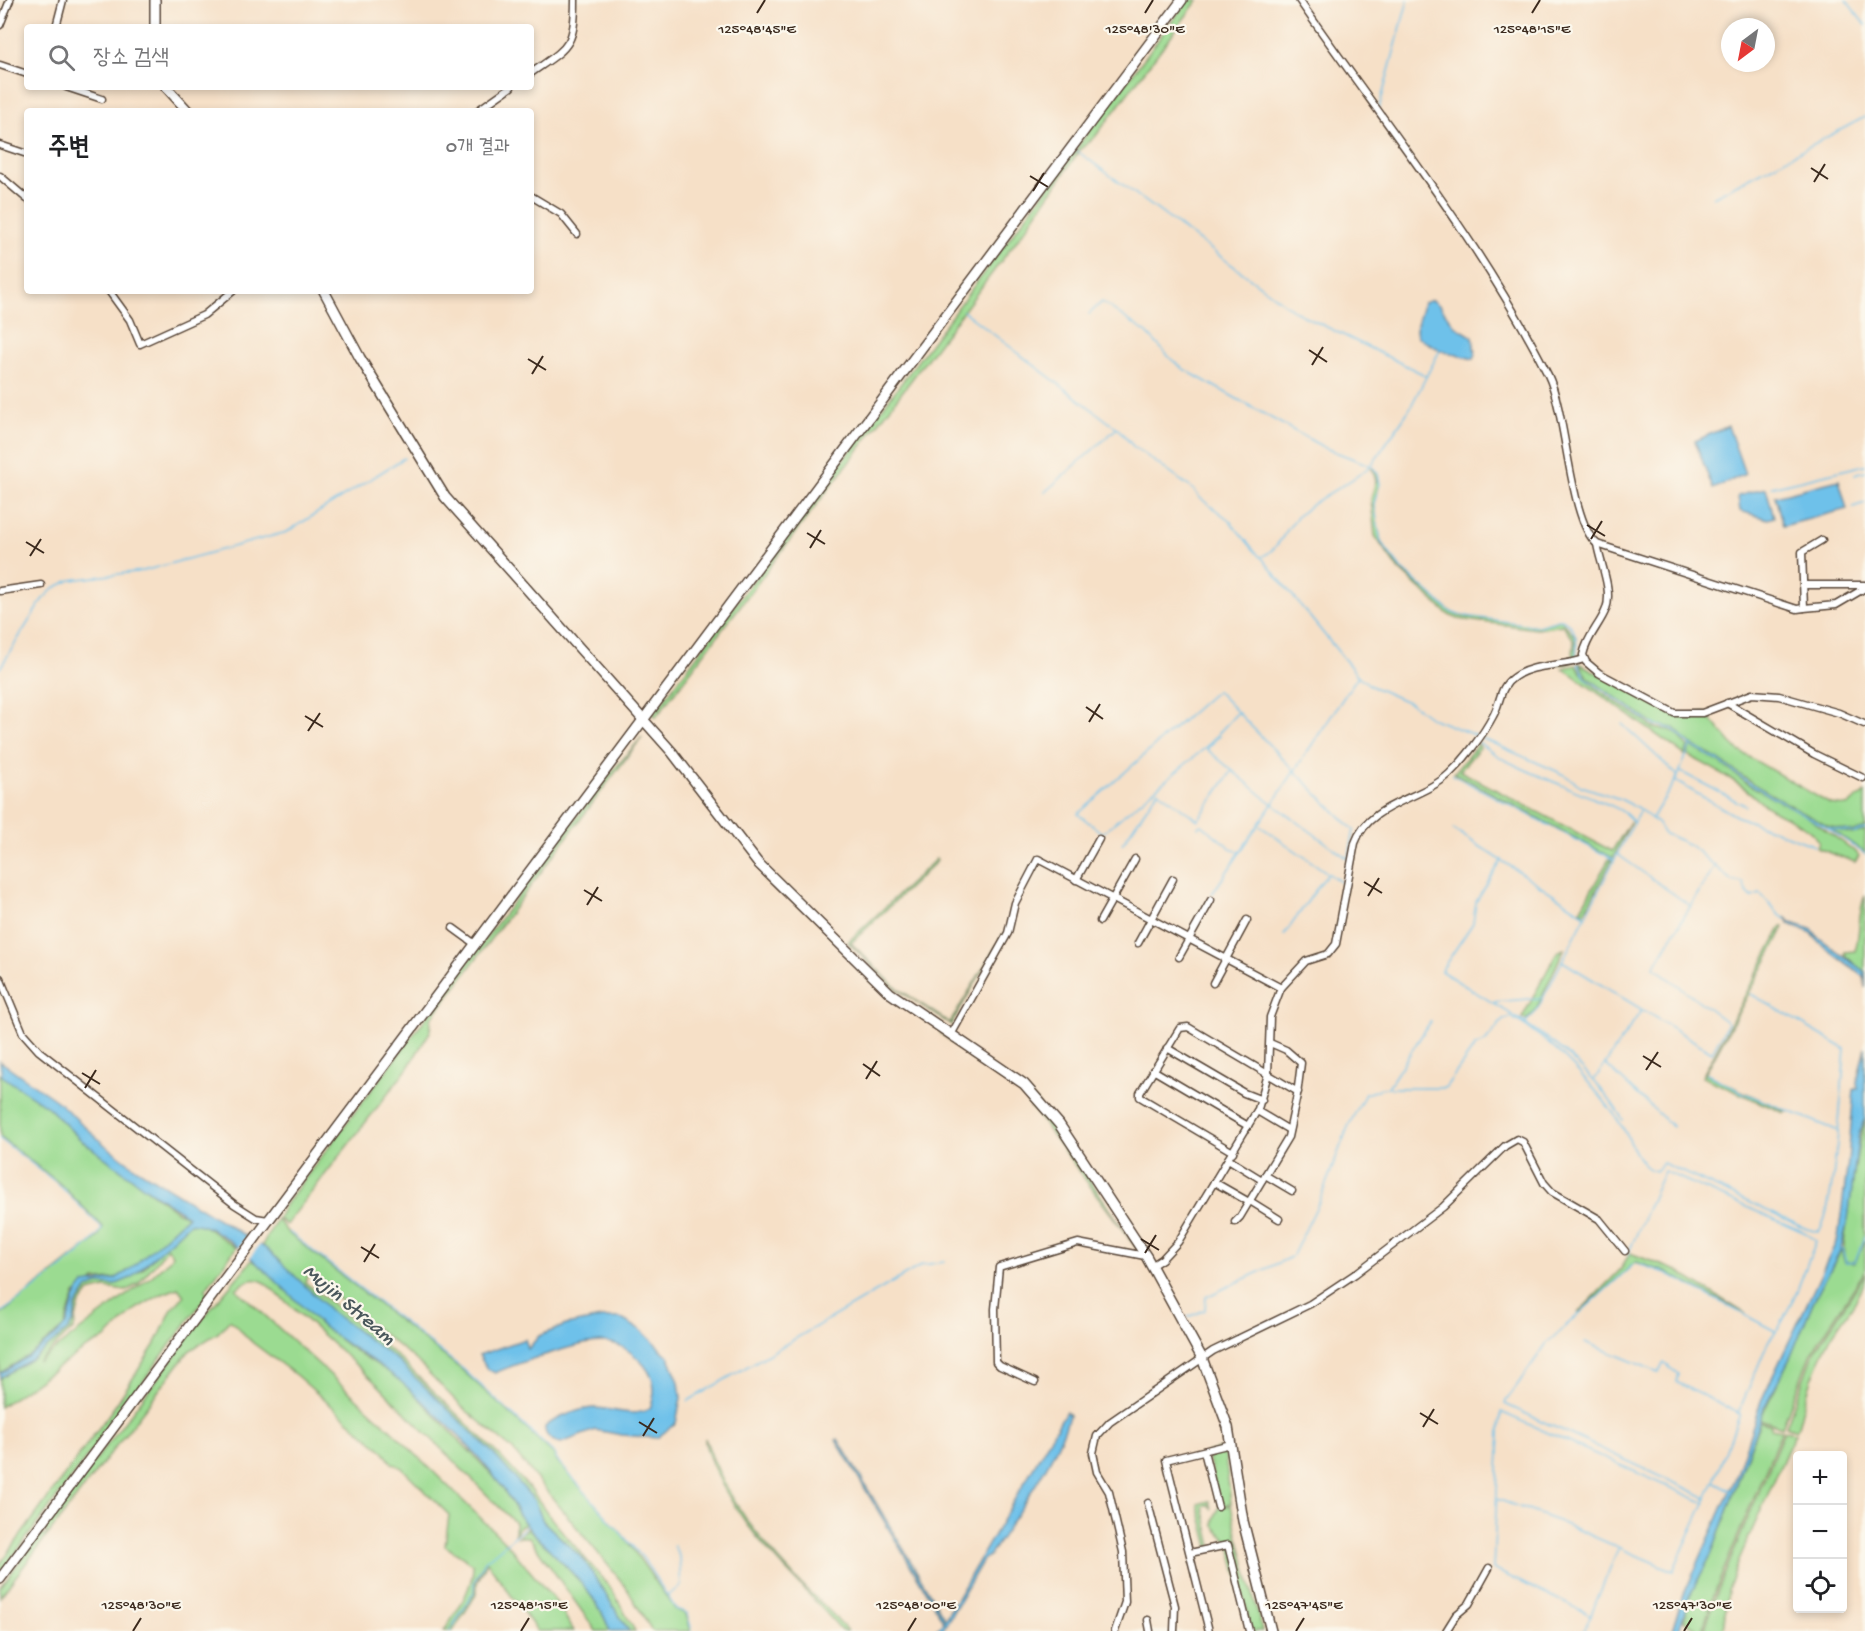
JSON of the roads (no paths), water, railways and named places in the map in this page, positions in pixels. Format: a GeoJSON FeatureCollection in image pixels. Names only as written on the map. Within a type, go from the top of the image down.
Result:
{"type":"FeatureCollection","features":[{"type":"Feature","properties":{"kind":"main road"},"geometry":{"type":"LineString","coordinates":[[155,0],[155,24]]}},
{"type":"Feature","properties":{"kind":"main road"},"geometry":{"type":"LineString","coordinates":[[0,1579],[1182,0]]}},
{"type":"Feature","properties":{"kind":"main road"},"geometry":{"type":"LineString","coordinates":[[169,90],[185,108]]}},
{"type":"Feature","properties":{"kind":"main road"},"geometry":{"type":"LineString","coordinates":[[326,294],[360,358],[446,497],[672,752],[756,862],[890,993],[1035,1094],[1059,1124],[1146,1256],[1202,1358],[1228,1427],[1243,1521],[1271,1631]]}},
{"type":"Feature","properties":{"kind":"street"},"geometry":{"type":"LineString","coordinates":[[0,25],[10,0]]}},
{"type":"Feature","properties":{"kind":"street"},"geometry":{"type":"LineString","coordinates":[[57,24],[63,0]]}},
{"type":"Feature","properties":{"kind":"street"},"geometry":{"type":"LineString","coordinates":[[534,71],[571,42],[575,27],[575,0]]}},
{"type":"Feature","properties":{"kind":"street"},"geometry":{"type":"LineString","coordinates":[[1299,0],[1475,248],[1553,387],[1580,510],[1587,530],[1597,544],[1608,600],[1605,612],[1589,638],[1584,659]]}},
{"type":"Feature","properties":{"kind":"street"},"geometry":{"type":"LineString","coordinates":[[0,65],[24,73]]}},
{"type":"Feature","properties":{"kind":"street"},"geometry":{"type":"LineString","coordinates":[[75,90],[102,99]]}},
{"type":"Feature","properties":{"kind":"street"},"geometry":{"type":"LineString","coordinates":[[481,108],[507,90]]}},
{"type":"Feature","properties":{"kind":"street"},"geometry":{"type":"LineString","coordinates":[[0,145],[24,153]]}},
{"type":"Feature","properties":{"kind":"street"},"geometry":{"type":"LineString","coordinates":[[0,176],[24,196]]}},
{"type":"Feature","properties":{"kind":"street"},"geometry":{"type":"LineString","coordinates":[[534,198],[561,214],[578,234]]}},
{"type":"Feature","properties":{"kind":"street"},"geometry":{"type":"LineString","coordinates":[[111,294],[130,320],[140,344],[204,315],[229,294]]}},
{"type":"Feature","properties":{"kind":"street"},"geometry":{"type":"LineString","coordinates":[[1804,608],[1802,552],[1822,540]]}},
{"type":"Feature","properties":{"kind":"street"},"geometry":{"type":"LineString","coordinates":[[1597,544],[1794,609],[1836,605],[1865,586]]}},
{"type":"Feature","properties":{"kind":"street"},"geometry":{"type":"LineString","coordinates":[[0,591],[41,585]]}},
{"type":"Feature","properties":{"kind":"street"},"geometry":{"type":"LineString","coordinates":[[1803,585],[1865,586]]}},
{"type":"Feature","properties":{"kind":"street"},"geometry":{"type":"LineString","coordinates":[[1584,659],[1599,673],[1674,713],[1696,714],[1752,694],[1779,696],[1839,713],[1864,724]]}},
{"type":"Feature","properties":{"kind":"street"},"geometry":{"type":"LineString","coordinates":[[1151,1266],[1162,1259],[1178,1242],[1257,1111],[1268,1074],[1270,1017],[1281,988],[1306,961],[1328,954],[1336,944],[1354,843],[1360,832],[1390,806],[1446,777],[1494,715],[1504,686],[1516,676],[1584,659]]}},
{"type":"Feature","properties":{"kind":"street"},"geometry":{"type":"LineString","coordinates":[[1727,703],[1814,754],[1863,777]]}},
{"type":"Feature","properties":{"kind":"street"},"geometry":{"type":"LineString","coordinates":[[1076,880],[1099,840]]}},
{"type":"Feature","properties":{"kind":"street"},"geometry":{"type":"LineString","coordinates":[[951,1035],[1008,933],[1015,903],[1038,859],[1281,988]]}},
{"type":"Feature","properties":{"kind":"street"},"geometry":{"type":"LineString","coordinates":[[1100,921],[1135,859]]}},
{"type":"Feature","properties":{"kind":"street"},"geometry":{"type":"LineString","coordinates":[[1138,943],[1173,879]]}},
{"type":"Feature","properties":{"kind":"street"},"geometry":{"type":"LineString","coordinates":[[1179,957],[1211,900]]}},
{"type":"Feature","properties":{"kind":"street"},"geometry":{"type":"LineString","coordinates":[[1213,983],[1247,920]]}},
{"type":"Feature","properties":{"kind":"street"},"geometry":{"type":"LineString","coordinates":[[453,928],[475,944]]}},
{"type":"Feature","properties":{"kind":"street"},"geometry":{"type":"LineString","coordinates":[[0,978],[23,1033],[39,1051],[234,1204],[265,1224]]}},
{"type":"Feature","properties":{"kind":"street"},"geometry":{"type":"LineString","coordinates":[[1233,1152],[1141,1097],[1140,1093],[1153,1070],[1180,1028],[1188,1027],[1298,1092]]}},
{"type":"Feature","properties":{"kind":"street"},"geometry":{"type":"LineString","coordinates":[[1235,1222],[1264,1178],[1289,1130],[1298,1092],[1301,1063],[1286,1050],[1270,1043]]}},
{"type":"Feature","properties":{"kind":"street"},"geometry":{"type":"LineString","coordinates":[[1167,1048],[1244,1093],[1262,1100]]}},
{"type":"Feature","properties":{"kind":"street"},"geometry":{"type":"LineString","coordinates":[[1153,1070],[1248,1126]]}},
{"type":"Feature","properties":{"kind":"street"},"geometry":{"type":"LineString","coordinates":[[1257,1111],[1289,1130]]}},
{"type":"Feature","properties":{"kind":"street"},"geometry":{"type":"LineString","coordinates":[[1115,1631],[1125,1602],[1125,1567],[1109,1492],[1097,1472],[1093,1443],[1110,1422],[1202,1358],[1322,1298],[1436,1213],[1504,1146],[1517,1139],[1523,1142],[1544,1184],[1552,1192],[1599,1220],[1625,1251]]}},
{"type":"Feature","properties":{"kind":"street"},"geometry":{"type":"LineString","coordinates":[[1228,1159],[1292,1191]]}},
{"type":"Feature","properties":{"kind":"street"},"geometry":{"type":"LineString","coordinates":[[1214,1182],[1279,1218]]}},
{"type":"Feature","properties":{"kind":"street"},"geometry":{"type":"LineString","coordinates":[[1035,1382],[996,1362],[995,1310],[999,1267],[1078,1243],[1146,1256]]}},
{"type":"Feature","properties":{"kind":"street"},"geometry":{"type":"LineString","coordinates":[[1209,1631],[1166,1460],[1231,1444]]}},
{"type":"Feature","properties":{"kind":"street"},"geometry":{"type":"LineString","coordinates":[[1204,1451],[1218,1507]]}},
{"type":"Feature","properties":{"kind":"street"},"geometry":{"type":"LineString","coordinates":[[1148,1503],[1175,1606],[1174,1631]]}},
{"type":"Feature","properties":{"kind":"street"},"geometry":{"type":"LineString","coordinates":[[1190,1553],[1228,1545],[1249,1631]]}},
{"type":"Feature","properties":{"kind":"street"},"geometry":{"type":"LineString","coordinates":[[1446,1631],[1456,1616],[1469,1604],[1489,1568]]}},
{"type":"Feature","properties":{"kind":"street"},"geometry":{"type":"LineString","coordinates":[[1148,1620],[1150,1631]]}},
{"type":"Feature","properties":{"kind":"water"},"geometry":{"type":"Polygon","coordinates":[[[1432,300],[1440,306],[1455,326],[1473,337],[1475,354],[1473,359],[1440,350],[1417,337],[1416,329],[1423,303],[1432,300]]]}},
{"type":"Feature","properties":{"kind":"water"},"geometry":{"type":"Polygon","coordinates":[[[1728,426],[1745,474],[1713,489],[1695,441],[1728,426]]]}},
{"type":"Feature","properties":{"kind":"water"},"geometry":{"type":"Polygon","coordinates":[[[1839,480],[1847,509],[1783,526],[1775,496],[1839,480]]]}},
{"type":"Feature","properties":{"kind":"water"},"geometry":{"type":"Polygon","coordinates":[[[1766,488],[1774,517],[1768,519],[1740,511],[1738,496],[1766,488]]]}},
{"type":"Feature","properties":{"kind":"water"},"geometry":{"type":"Polygon","coordinates":[[[1785,917],[1790,922],[1813,930],[1818,937],[1865,972],[1865,988],[1864,977],[1815,938],[1812,933],[1789,924],[1785,917]]]}},
{"type":"Feature","properties":{"kind":"water"},"geometry":{"type":"Polygon","coordinates":[[[1865,1047],[1865,1118],[1859,1133],[1848,1220],[1841,1249],[1813,1302],[1791,1356],[1764,1408],[1712,1553],[1689,1597],[1679,1631],[1672,1631],[1681,1601],[1736,1477],[1761,1401],[1838,1238],[1848,1162],[1854,1089],[1858,1089],[1857,1082],[1865,1047]]]}},
{"type":"Feature","properties":{"kind":"water"},"geometry":{"type":"Polygon","coordinates":[[[0,1061],[57,1101],[105,1145],[137,1169],[267,1249],[333,1313],[397,1360],[493,1453],[534,1500],[543,1521],[584,1560],[629,1631],[610,1631],[595,1601],[585,1588],[529,1528],[489,1470],[444,1422],[398,1379],[320,1324],[238,1247],[202,1225],[189,1224],[131,1278],[114,1285],[98,1284],[88,1288],[76,1306],[74,1321],[67,1331],[32,1359],[0,1378],[0,1373],[36,1350],[63,1328],[75,1298],[84,1284],[115,1279],[128,1271],[188,1216],[145,1188],[80,1139],[49,1108],[2,1076],[0,1061]]]}},
{"type":"Feature","properties":{"kind":"water"},"geometry":{"type":"Polygon","coordinates":[[[601,1318],[620,1318],[641,1330],[669,1357],[679,1382],[681,1398],[676,1423],[657,1438],[595,1430],[561,1443],[552,1440],[546,1433],[545,1427],[548,1424],[582,1410],[601,1408],[637,1413],[650,1408],[654,1396],[651,1375],[644,1365],[625,1348],[606,1342],[585,1344],[528,1360],[495,1373],[487,1369],[479,1355],[525,1339],[528,1349],[539,1336],[566,1325],[601,1318]]]}},
{"type":"Feature","properties":{"kind":"water"},"geometry":{"type":"Polygon","coordinates":[[[1066,1411],[1069,1415],[1064,1431],[1035,1486],[990,1555],[983,1560],[942,1631],[935,1631],[944,1622],[836,1440],[838,1439],[945,1619],[1066,1411]]]}},
{"type":"Feature","properties":{"kind":"waterway"},"geometry":{"type":"LineString","coordinates":[[1379,108],[1408,0]]}},
{"type":"Feature","properties":{"kind":"waterway"},"geometry":{"type":"LineString","coordinates":[[1846,0],[1865,25]]}},
{"type":"Feature","properties":{"kind":"waterway"},"geometry":{"type":"LineString","coordinates":[[1713,197],[1865,117]]}},
{"type":"Feature","properties":{"kind":"waterway"},"geometry":{"type":"LineString","coordinates":[[1077,151],[1296,312],[1427,376]]}},
{"type":"Feature","properties":{"kind":"waterway"},"geometry":{"type":"LineString","coordinates":[[1089,314],[1102,302],[1147,333],[1172,360],[1185,370],[1325,448],[1372,466],[1378,474],[1380,484],[1374,503],[1381,542],[1401,568],[1451,612],[1459,615],[1538,626],[1562,619],[1574,631],[1577,646],[1576,657]]}},
{"type":"Feature","properties":{"kind":"waterway"},"geometry":{"type":"LineString","coordinates":[[963,311],[1119,430],[1133,446],[1194,490],[1200,498],[1228,519],[1260,557],[1271,551],[1307,508],[1369,467]]}},
{"type":"Feature","properties":{"kind":"waterway"},"geometry":{"type":"LineString","coordinates":[[1372,464],[1409,410],[1440,350]]}},
{"type":"Feature","properties":{"kind":"waterway"},"geometry":{"type":"LineString","coordinates":[[1045,492],[1116,429]]}},
{"type":"Feature","properties":{"kind":"waterway"},"geometry":{"type":"LineString","coordinates":[[0,668],[42,600],[54,588],[71,580],[143,571],[287,532],[404,458]]}},
{"type":"Feature","properties":{"kind":"waterway"},"geometry":{"type":"LineString","coordinates":[[1772,487],[1865,465]]}},
{"type":"Feature","properties":{"kind":"waterway"},"geometry":{"type":"LineString","coordinates":[[1855,474],[1865,471]]}},
{"type":"Feature","properties":{"kind":"waterway"},"geometry":{"type":"LineString","coordinates":[[1853,507],[1865,503]]}},
{"type":"Feature","properties":{"kind":"waterway"},"geometry":{"type":"LineString","coordinates":[[1262,558],[1358,676],[1371,686],[1412,704],[1431,718],[1477,736]]}},
{"type":"Feature","properties":{"kind":"waterway"},"geometry":{"type":"LineString","coordinates":[[1578,664],[1585,677],[1652,724],[1673,729],[1690,745],[1719,761],[1749,783],[1828,828],[1865,854]]}},
{"type":"Feature","properties":{"kind":"waterway"},"geometry":{"type":"LineString","coordinates":[[1212,894],[1358,676]]}},
{"type":"Feature","properties":{"kind":"waterway"},"geometry":{"type":"LineString","coordinates":[[1238,712],[1205,748],[1102,833],[1078,814],[1216,691],[1235,709],[1252,727],[1268,744],[1302,779],[1354,830],[1347,868]]}},
{"type":"Feature","properties":{"kind":"waterway"},"geometry":{"type":"LineString","coordinates":[[1622,724],[1677,775]]}},
{"type":"Feature","properties":{"kind":"waterway"},"geometry":{"type":"LineString","coordinates":[[1219,736],[1207,749],[1210,752],[1270,802],[1347,858]]}},
{"type":"Feature","properties":{"kind":"waterway"},"geometry":{"type":"LineString","coordinates":[[1481,738],[1563,774],[1581,786],[1620,799],[1638,808],[1658,824],[1663,833],[1690,845],[1732,881],[1743,883],[1746,891],[1752,897],[1760,894],[1785,919]]}},
{"type":"Feature","properties":{"kind":"waterway"},"geometry":{"type":"LineString","coordinates":[[1479,742],[1488,750],[1516,766],[1615,807],[1633,822]]}},
{"type":"Feature","properties":{"kind":"waterway"},"geometry":{"type":"LineString","coordinates":[[1652,818],[1678,776],[1690,746]]}},
{"type":"Feature","properties":{"kind":"waterway"},"geometry":{"type":"LineString","coordinates":[[1122,844],[1158,791],[1198,820],[1232,771]]}},
{"type":"Feature","properties":{"kind":"waterway"},"geometry":{"type":"LineString","coordinates":[[1681,772],[1746,806]]}},
{"type":"Feature","properties":{"kind":"waterway"},"geometry":{"type":"LineString","coordinates":[[1453,775],[1613,859]]}},
{"type":"Feature","properties":{"kind":"waterway"},"geometry":{"type":"LineString","coordinates":[[1675,781],[1736,816],[1815,846]]}},
{"type":"Feature","properties":{"kind":"waterway"},"geometry":{"type":"LineString","coordinates":[[1526,1022],[1536,1012],[1640,810]]}},
{"type":"Feature","properties":{"kind":"waterway"},"geometry":{"type":"LineString","coordinates":[[1198,827],[1202,825],[1233,850],[1241,852]]}},
{"type":"Feature","properties":{"kind":"waterway"},"geometry":{"type":"LineString","coordinates":[[1260,826],[1345,885]]}},
{"type":"Feature","properties":{"kind":"waterway"},"geometry":{"type":"LineString","coordinates":[[1829,828],[1855,833],[1865,829]]}},
{"type":"Feature","properties":{"kind":"waterway"},"geometry":{"type":"LineString","coordinates":[[1453,829],[1584,914]]}},
{"type":"Feature","properties":{"kind":"waterway"},"geometry":{"type":"LineString","coordinates":[[1617,854],[1689,905]]}},
{"type":"Feature","properties":{"kind":"waterway"},"geometry":{"type":"LineString","coordinates":[[1502,860],[1476,902],[1473,923],[1441,971],[1517,1018],[1564,1052],[1586,1072],[1623,1120]]}},
{"type":"Feature","properties":{"kind":"waterway"},"geometry":{"type":"LineString","coordinates":[[1562,961],[1712,1052],[1728,1023],[1654,967],[1715,865]]}},
{"type":"Feature","properties":{"kind":"waterway"},"geometry":{"type":"LineString","coordinates":[[1284,935],[1327,874]]}},
{"type":"Feature","properties":{"kind":"waterway"},"geometry":{"type":"LineString","coordinates":[[1293,1255],[1319,1202],[1348,1127],[1365,1094],[1384,1088],[1445,1088],[1475,1046],[1485,1042],[1503,1020],[1511,1017],[1558,1051],[1588,1082],[1613,1113],[1640,1160],[1649,1169],[1655,1171],[1663,1163],[1818,1232],[1824,1221],[1833,1175],[1845,1049],[1751,994]]}},
{"type":"Feature","properties":{"kind":"waterway"},"geometry":{"type":"LineString","coordinates":[[1492,1002],[1541,998]]}},
{"type":"Feature","properties":{"kind":"waterway"},"geometry":{"type":"LineString","coordinates":[[1595,1079],[1641,1011]]}},
{"type":"Feature","properties":{"kind":"waterway"},"geometry":{"type":"LineString","coordinates":[[1388,1087],[1431,1021]]}},
{"type":"Feature","properties":{"kind":"waterway"},"geometry":{"type":"LineString","coordinates":[[1605,1064],[1673,1127]]}},
{"type":"Feature","properties":{"kind":"waterway"},"geometry":{"type":"LineString","coordinates":[[1707,1074],[1744,1093],[1836,1130]]}},
{"type":"Feature","properties":{"kind":"waterway"},"geometry":{"type":"LineString","coordinates":[[0,1139],[58,1184],[102,1228],[97,1236],[72,1259],[0,1313]]}},
{"type":"Feature","properties":{"kind":"waterway"},"geometry":{"type":"LineString","coordinates":[[1628,1254],[1664,1171],[1806,1233],[1816,1241],[1796,1293],[1779,1328],[1769,1340],[1739,1411]]}},
{"type":"Feature","properties":{"kind":"waterway","name":"Mujin Stream"},"geometry":{"type":"LineString","coordinates":[[289,1232],[463,1369],[556,1455],[556,1459],[642,1557],[676,1609],[687,1613],[692,1631]]}},
{"type":"Feature","properties":{"kind":"waterway"},"geometry":{"type":"LineString","coordinates":[[1842,1249],[1846,1263],[1855,1262],[1865,1237]]}},
{"type":"Feature","properties":{"kind":"waterway"},"geometry":{"type":"LineString","coordinates":[[1188,1317],[1205,1310],[1206,1297],[1291,1257]]}},
{"type":"Feature","properties":{"kind":"waterway"},"geometry":{"type":"LineString","coordinates":[[688,1401],[922,1265],[944,1262]]}},
{"type":"Feature","properties":{"kind":"waterway"},"geometry":{"type":"LineString","coordinates":[[1707,1498],[1505,1404],[1506,1401],[1547,1343],[1635,1263],[1666,1273],[1775,1331]]}},
{"type":"Feature","properties":{"kind":"waterway"},"geometry":{"type":"LineString","coordinates":[[1497,1499],[1555,1520],[1673,1571],[1714,1481],[1740,1414],[1676,1382],[1678,1374],[1664,1363],[1658,1372],[1585,1342]]}},
{"type":"Feature","properties":{"kind":"waterway"},"geometry":{"type":"LineString","coordinates":[[1591,1615],[1493,1569],[1501,1412],[1703,1502]]}},
{"type":"Feature","properties":{"kind":"waterway"},"geometry":{"type":"LineString","coordinates":[[1715,1482],[1732,1491]]}},
{"type":"Feature","properties":{"kind":"waterway"},"geometry":{"type":"LineString","coordinates":[[450,1631],[474,1592],[474,1582],[485,1561],[527,1526]]}},
{"type":"Feature","properties":{"kind":"waterway"},"geometry":{"type":"LineString","coordinates":[[668,1595],[681,1586],[679,1556],[674,1546]]}},
{"type":"Feature","properties":{"kind":"waterway"},"geometry":{"type":"LineString","coordinates":[[1584,1631],[1618,1549]]}}]}
